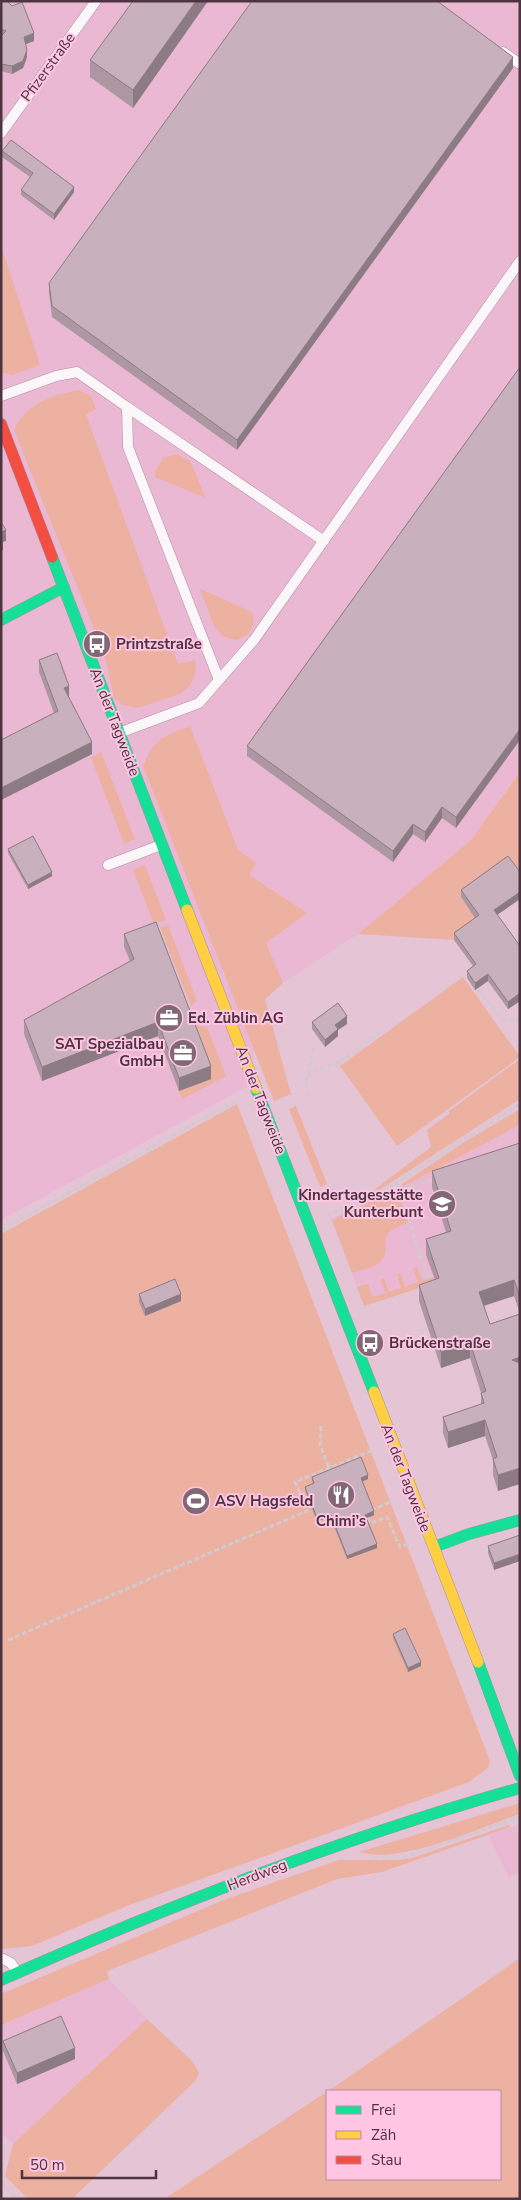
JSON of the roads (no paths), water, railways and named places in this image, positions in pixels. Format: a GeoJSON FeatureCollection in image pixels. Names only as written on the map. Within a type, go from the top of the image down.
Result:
{"type":"FeatureCollection","features":[{"type":"Feature","properties":{"kind":"main road","name":"An der Tagweide"},"geometry":{"type":"LineString","coordinates":[[1,424],[64,586],[118,734],[434,1547],[520,1776]]}},
{"type":"Feature","properties":{"kind":"main road"},"geometry":{"type":"LineString","coordinates":[[1,620],[64,586]]}},
{"type":"Feature","properties":{"kind":"main road"},"geometry":{"type":"LineString","coordinates":[[434,1547],[469,1534],[520,1520]]}},
{"type":"Feature","properties":{"kind":"main road","name":"Herdweg"},"geometry":{"type":"LineString","coordinates":[[1,1980],[174,1907],[326,1850],[468,1803],[520,1788]]}},
{"type":"Feature","properties":{"kind":"lane","name":"Pfizerstraße"},"geometry":{"type":"LineString","coordinates":[[1,133],[96,1]]}},
{"type":"Feature","properties":{"kind":"lane"},"geometry":{"type":"LineString","coordinates":[[492,44],[520,64]]}},
{"type":"Feature","properties":{"kind":"lane"},"geometry":{"type":"LineString","coordinates":[[118,734],[198,703],[254,640],[520,261]]}},
{"type":"Feature","properties":{"kind":"lane"},"geometry":{"type":"LineString","coordinates":[[1,396],[56,376],[77,372],[324,541]]}},
{"type":"Feature","properties":{"kind":"lane"},"geometry":{"type":"LineString","coordinates":[[127,407],[128,447],[219,680]]}},
{"type":"Feature","properties":{"kind":"lane"},"geometry":{"type":"LineString","coordinates":[[108,865],[162,844]]}},
{"type":"Feature","properties":{"kind":"lane"},"geometry":{"type":"LineString","coordinates":[[1,1958],[10,1963],[18,1973]]}},
{"type":"Feature","properties":{"kind":"place","name":"Printzstraße"},"geometry":{"type":"Point","coordinates":[97,644]}},
{"type":"Feature","properties":{"kind":"place","name":"Ed. Züblin AG"},"geometry":{"type":"Point","coordinates":[169,1018]}},
{"type":"Feature","properties":{"kind":"place","name":"SAT Spezialbau GmbH"},"geometry":{"type":"Point","coordinates":[183,1053]}},
{"type":"Feature","properties":{"kind":"place","name":"Kindertagesstätte Kunterbunt"},"geometry":{"type":"Point","coordinates":[442,1204]}},
{"type":"Feature","properties":{"kind":"place","name":"Brückenstraße"},"geometry":{"type":"Point","coordinates":[370,1343]}},
{"type":"Feature","properties":{"kind":"place","name":"Chimi’s"},"geometry":{"type":"Point","coordinates":[341,1495]}},
{"type":"Feature","properties":{"kind":"place","name":"ASV Hagsfeld"},"geometry":{"type":"Point","coordinates":[196,1501]}}]}
